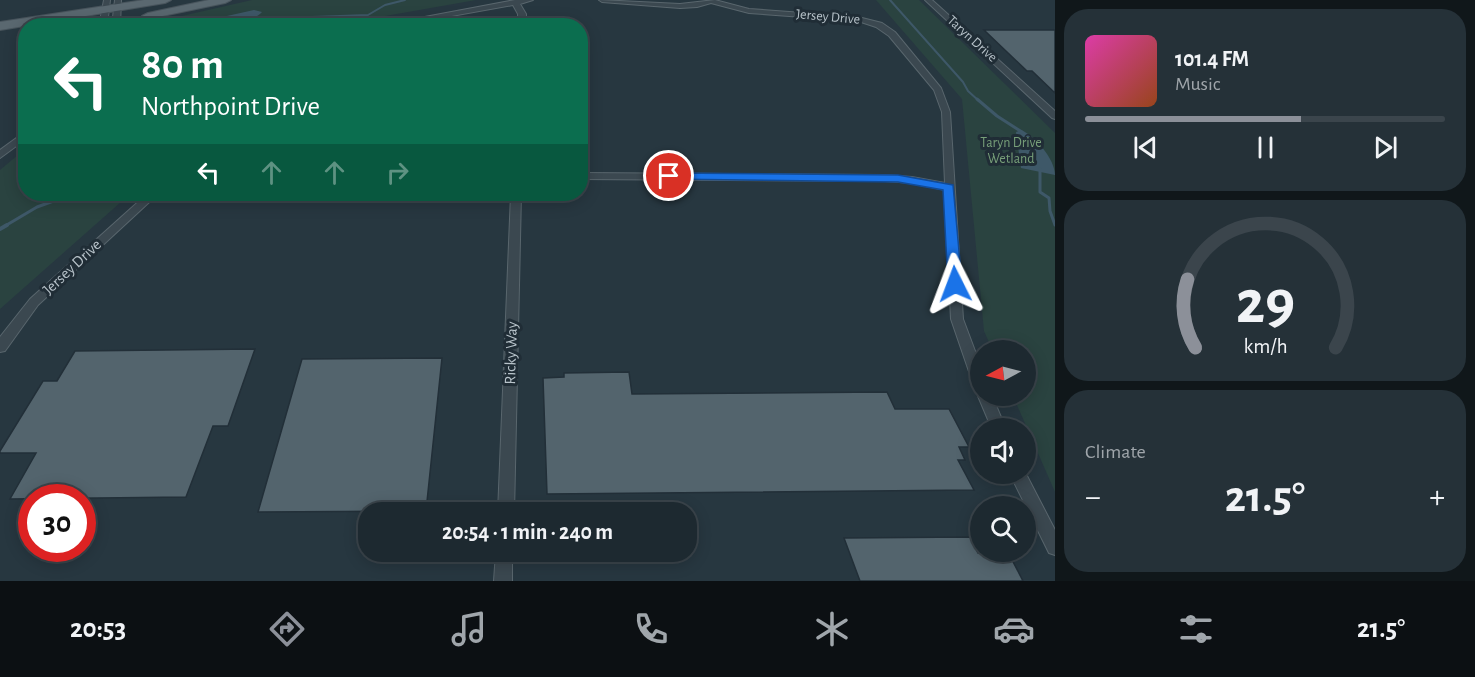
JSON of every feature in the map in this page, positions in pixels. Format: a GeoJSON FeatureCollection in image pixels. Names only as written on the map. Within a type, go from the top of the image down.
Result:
{"type":"FeatureCollection","features":[{"type":"Feature","properties":{"kind":"main road"},"geometry":{"type":"LineString","coordinates":[[112,16],[165,0]]}},
{"type":"Feature","properties":{"kind":"main road"},"geometry":{"type":"LineString","coordinates":[[90,18],[225,0]]}},
{"type":"Feature","properties":{"kind":"main road"},"geometry":{"type":"LineString","coordinates":[[0,26],[18,24]]}},
{"type":"Feature","properties":{"kind":"street"},"geometry":{"type":"LineString","coordinates":[[425,18],[530,0]]}},
{"type":"Feature","properties":{"kind":"street","name":"Jersey Drive"},"geometry":{"type":"LineString","coordinates":[[602,0],[680,6],[697,5],[711,0],[748,11],[849,18],[877,24],[892,34],[934,84],[943,99],[946,112],[948,187]]}},
{"type":"Feature","properties":{"kind":"street","name":"Taryn Drive"},"geometry":{"type":"LineString","coordinates":[[928,0],[1016,78]]}},
{"type":"Feature","properties":{"kind":"street","name":"Taryn Drive"},"geometry":{"type":"LineString","coordinates":[[938,0],[1055,116]]}},
{"type":"Feature","properties":{"kind":"street"},"geometry":{"type":"LineString","coordinates":[[515,2],[522,18]]}},
{"type":"Feature","properties":{"kind":"street"},"geometry":{"type":"LineString","coordinates":[[0,155],[18,140]]}},
{"type":"Feature","properties":{"kind":"street"},"geometry":{"type":"LineString","coordinates":[[588,176],[885,178],[912,180],[948,187],[957,319],[970,359]]}},
{"type":"Feature","properties":{"kind":"street","name":"Jersey Drive"},"geometry":{"type":"LineString","coordinates":[[0,347],[34,302],[145,201]]}},
{"type":"Feature","properties":{"kind":"street","name":"Ricky Way"},"geometry":{"type":"LineString","coordinates":[[506,502],[516,201]]}},
{"type":"Feature","properties":{"kind":"street"},"geometry":{"type":"LineString","coordinates":[[1023,484],[1055,547]]}},
{"type":"Feature","properties":{"kind":"street"},"geometry":{"type":"LineString","coordinates":[[503,581],[504,562]]}},
{"type":"Feature","properties":{"kind":"green space"},"geometry":{"type":"Polygon","coordinates":[[[252,0],[476,0],[374,18],[173,18],[252,0]]]}},
{"type":"Feature","properties":{"kind":"green space","name":"Taryn Drive Wetland"},"geometry":{"type":"Polygon","coordinates":[[[876,0],[919,0],[1055,133],[1055,492],[1036,449],[1036,418],[1023,418],[1017,406],[1036,406],[1036,340],[988,340],[984,331],[962,99],[876,0]]]}},
{"type":"Feature","properties":{"kind":"green space"},"geometry":{"type":"Polygon","coordinates":[[[18,155],[18,201],[122,201],[0,309],[0,170],[18,155]]]}},
{"type":"Feature","properties":{"kind":"water"},"geometry":{"type":"Polygon","coordinates":[[[254,10],[262,12],[253,18],[218,18],[254,10]]]}},
{"type":"Feature","properties":{"kind":"water"},"geometry":{"type":"Polygon","coordinates":[[[1021,130],[1032,137],[1048,155],[1055,175],[1021,168],[1016,132],[1021,130]]]}},
{"type":"Feature","properties":{"kind":"building"},"geometry":{"type":"Polygon","coordinates":[[[984,30],[1055,30],[1055,93],[1032,71],[1027,71],[984,30]]]}},
{"type":"Feature","properties":{"kind":"building"},"geometry":{"type":"Polygon","coordinates":[[[255,349],[228,426],[213,426],[186,497],[96,498],[96,484],[18,484],[36,453],[0,453],[0,451],[43,381],[57,381],[75,351],[255,349]]]}},
{"type":"Feature","properties":{"kind":"building"},"geometry":{"type":"Polygon","coordinates":[[[442,358],[427,502],[358,502],[358,511],[258,512],[302,359],[442,358]]]}},
{"type":"Feature","properties":{"kind":"building"},"geometry":{"type":"Polygon","coordinates":[[[629,372],[632,394],[887,392],[895,409],[949,409],[969,447],[959,447],[965,460],[958,460],[974,490],[547,494],[543,378],[564,377],[564,373],[629,372]]]}},
{"type":"Feature","properties":{"kind":"building"},"geometry":{"type":"Polygon","coordinates":[[[18,485],[18,499],[10,499],[18,485]]]}},
{"type":"Feature","properties":{"kind":"building"},"geometry":{"type":"Polygon","coordinates":[[[970,537],[970,562],[1013,562],[1023,581],[860,581],[844,538],[970,537]]]}},
{"type":"Feature","properties":{"kind":"waterway"},"geometry":{"type":"LineString","coordinates":[[308,18],[368,15],[385,5],[405,0]]}},
{"type":"Feature","properties":{"kind":"waterway"},"geometry":{"type":"LineString","coordinates":[[890,0],[979,101]]}},
{"type":"Feature","properties":{"kind":"waterway"},"geometry":{"type":"LineString","coordinates":[[977,99],[997,116],[1022,132]]}},
{"type":"Feature","properties":{"kind":"waterway"},"geometry":{"type":"LineString","coordinates":[[1040,169],[1040,192],[1049,198],[1050,211],[1055,225]]}},
{"type":"Feature","properties":{"kind":"waterway"},"geometry":{"type":"LineString","coordinates":[[5,226],[37,207],[54,201]]}},
{"type":"Feature","properties":{"kind":"waterway"},"geometry":{"type":"LineString","coordinates":[[0,229],[7,225]]}},
{"type":"Feature","properties":{"kind":"route"},"geometry":{"type":"LineString","coordinates":[[669,176],[898,178],[948,187],[955,284]]}}]}
